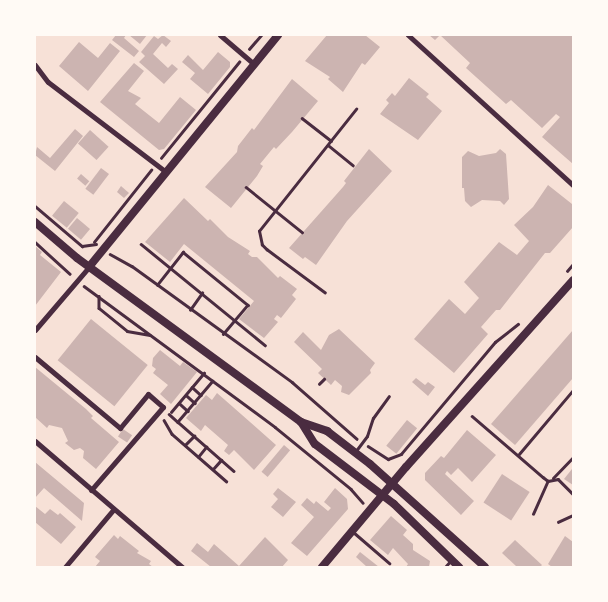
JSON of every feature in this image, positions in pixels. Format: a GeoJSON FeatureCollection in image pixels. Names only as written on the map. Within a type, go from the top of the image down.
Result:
{"type":"FeatureCollection","features":[{"type":"Feature","properties":{"kind":"street"},"geometry":{"type":"LineString","coordinates":[[220,35],[254,64]]}},
{"type":"Feature","properties":{"kind":"street"},"geometry":{"type":"LineString","coordinates":[[35,330],[89,267],[278,35]]}},
{"type":"Feature","properties":{"kind":"street"},"geometry":{"type":"LineString","coordinates":[[408,35],[573,185]]}},
{"type":"Feature","properties":{"kind":"street"},"geometry":{"type":"LineString","coordinates":[[35,65],[55,87],[166,172]]}},
{"type":"Feature","properties":{"kind":"street"},"geometry":{"type":"LineString","coordinates":[[35,222],[89,267],[301,422],[327,431],[355,452],[393,482],[485,567]]}},
{"type":"Feature","properties":{"kind":"street"},"geometry":{"type":"LineString","coordinates":[[322,567],[393,482],[573,280]]}},
{"type":"Feature","properties":{"kind":"street"},"geometry":{"type":"LineString","coordinates":[[35,358],[120,428],[148,394],[164,407],[91,490]]}},
{"type":"Feature","properties":{"kind":"street"},"geometry":{"type":"LineString","coordinates":[[301,422],[315,444],[383,495],[459,567]]}},
{"type":"Feature","properties":{"kind":"street"},"geometry":{"type":"LineString","coordinates":[[35,441],[113,510],[182,567]]}},
{"type":"Feature","properties":{"kind":"street"},"geometry":{"type":"LineString","coordinates":[[65,567],[113,510]]}},
{"type":"Feature","properties":{"kind":"lane"},"geometry":{"type":"LineString","coordinates":[[355,452],[362,442],[373,418],[389,396]]}},
{"type":"Feature","properties":{"kind":"lane"},"geometry":{"type":"LineString","coordinates":[[352,532],[389,563]]}},
{"type":"Feature","properties":{"kind":"lane"},"geometry":{"type":"LineString","coordinates":[[445,567],[452,560]]}},
{"type":"Feature","properties":{"kind":"path"},"geometry":{"type":"LineString","coordinates":[[249,50],[261,35]]}},
{"type":"Feature","properties":{"kind":"path"},"geometry":{"type":"LineString","coordinates":[[159,161],[240,61]]}},
{"type":"Feature","properties":{"kind":"path"},"geometry":{"type":"LineString","coordinates":[[324,293],[262,245],[259,231],[356,109]]}},
{"type":"Feature","properties":{"kind":"path"},"geometry":{"type":"LineString","coordinates":[[302,118],[331,141]]}},
{"type":"Feature","properties":{"kind":"path"},"geometry":{"type":"LineString","coordinates":[[328,145],[353,165]]}},
{"type":"Feature","properties":{"kind":"path"},"geometry":{"type":"LineString","coordinates":[[35,206],[82,246],[89,247],[151,170]]}},
{"type":"Feature","properties":{"kind":"path"},"geometry":{"type":"LineString","coordinates":[[246,187],[302,232]]}},
{"type":"Feature","properties":{"kind":"path"},"geometry":{"type":"LineString","coordinates":[[35,242],[72,276]]}},
{"type":"Feature","properties":{"kind":"path"},"geometry":{"type":"LineString","coordinates":[[94,242],[98,246]]}},
{"type":"Feature","properties":{"kind":"path"},"geometry":{"type":"LineString","coordinates":[[141,244],[265,344]]}},
{"type":"Feature","properties":{"kind":"path"},"geometry":{"type":"LineString","coordinates":[[157,285],[183,252],[248,305],[224,334]]}},
{"type":"Feature","properties":{"kind":"path"},"geometry":{"type":"LineString","coordinates":[[112,256],[157,285],[224,334],[294,386],[362,442],[388,459],[398,454],[500,337],[511,329]]}},
{"type":"Feature","properties":{"kind":"path"},"geometry":{"type":"LineString","coordinates":[[84,286],[275,427],[351,489],[361,501]]}},
{"type":"Feature","properties":{"kind":"path"},"geometry":{"type":"LineString","coordinates":[[190,310],[202,293]]}},
{"type":"Feature","properties":{"kind":"path"},"geometry":{"type":"LineString","coordinates":[[99,296],[101,310],[127,331],[150,335]]}},
{"type":"Feature","properties":{"kind":"path"},"geometry":{"type":"LineString","coordinates":[[204,373],[163,422],[198,457],[226,481]]}},
{"type":"Feature","properties":{"kind":"path"},"geometry":{"type":"LineString","coordinates":[[319,384],[324,379]]}},
{"type":"Feature","properties":{"kind":"path"},"geometry":{"type":"LineString","coordinates":[[178,422],[213,381]]}},
{"type":"Feature","properties":{"kind":"path"},"geometry":{"type":"LineString","coordinates":[[192,387],[201,395]]}},
{"type":"Feature","properties":{"kind":"path"},"geometry":{"type":"LineString","coordinates":[[519,454],[573,390]]}},
{"type":"Feature","properties":{"kind":"path"},"geometry":{"type":"LineString","coordinates":[[186,395],[195,402]]}},
{"type":"Feature","properties":{"kind":"path"},"geometry":{"type":"LineString","coordinates":[[179,403],[188,411]]}},
{"type":"Feature","properties":{"kind":"path"},"geometry":{"type":"LineString","coordinates":[[169,414],[234,471]]}},
{"type":"Feature","properties":{"kind":"path"},"geometry":{"type":"LineString","coordinates":[[472,416],[519,454],[548,481]]}},
{"type":"Feature","properties":{"kind":"path"},"geometry":{"type":"LineString","coordinates":[[186,445],[194,436]]}},
{"type":"Feature","properties":{"kind":"path"},"geometry":{"type":"LineString","coordinates":[[198,457],[206,447]]}},
{"type":"Feature","properties":{"kind":"path"},"geometry":{"type":"LineString","coordinates":[[533,514],[548,481],[573,457]]}},
{"type":"Feature","properties":{"kind":"path"},"geometry":{"type":"LineString","coordinates":[[213,469],[221,460]]}},
{"type":"Feature","properties":{"kind":"path"},"geometry":{"type":"LineString","coordinates":[[553,478],[573,494]]}},
{"type":"Feature","properties":{"kind":"path"},"geometry":{"type":"LineString","coordinates":[[558,522],[573,515]]}},
{"type":"Feature","properties":{"kind":"building"},"geometry":{"type":"Polygon","coordinates":[[[116,35],[126,35],[124,38],[139,51],[134,57],[112,40],[116,35]]]}},
{"type":"Feature","properties":{"kind":"building"},"geometry":{"type":"Polygon","coordinates":[[[129,35],[147,35],[140,44],[129,35]]]}},
{"type":"Feature","properties":{"kind":"building"},"geometry":{"type":"Polygon","coordinates":[[[163,35],[171,41],[166,47],[162,43],[153,54],[168,68],[172,64],[178,69],[164,84],[139,62],[145,56],[141,52],[154,36],[158,39],[163,35]]]}},
{"type":"Feature","properties":{"kind":"building"},"geometry":{"type":"Polygon","coordinates":[[[327,35],[365,35],[380,47],[365,65],[362,63],[343,92],[328,79],[330,77],[305,61],[327,35]]]}},
{"type":"Feature","properties":{"kind":"building"},"geometry":{"type":"Polygon","coordinates":[[[429,35],[440,35],[435,40],[429,35]]]}},
{"type":"Feature","properties":{"kind":"building"},"geometry":{"type":"Polygon","coordinates":[[[440,35],[573,35],[573,164],[542,137],[560,117],[556,114],[542,128],[511,100],[506,104],[466,68],[470,63],[440,35]]]}},
{"type":"Feature","properties":{"kind":"building"},"geometry":{"type":"Polygon","coordinates":[[[79,42],[98,58],[110,43],[120,51],[88,91],[59,66],[79,42]]]}},
{"type":"Feature","properties":{"kind":"building"},"geometry":{"type":"Polygon","coordinates":[[[218,52],[230,62],[230,67],[208,94],[190,79],[195,73],[182,62],[188,55],[203,70],[218,52]]]}},
{"type":"Feature","properties":{"kind":"building"},"geometry":{"type":"Polygon","coordinates":[[[134,63],[144,71],[128,91],[141,98],[135,104],[159,123],[180,97],[196,110],[164,149],[159,150],[100,102],[134,63]]]}},
{"type":"Feature","properties":{"kind":"building"},"geometry":{"type":"Polygon","coordinates":[[[409,78],[429,94],[426,97],[442,111],[418,140],[380,114],[389,103],[386,100],[392,93],[395,96],[409,78]]]}},
{"type":"Feature","properties":{"kind":"building"},"geometry":{"type":"Polygon","coordinates":[[[292,79],[318,101],[292,132],[276,149],[274,147],[260,164],[263,166],[257,176],[231,208],[205,187],[237,152],[238,146],[252,128],[254,130],[292,79]]]}},
{"type":"Feature","properties":{"kind":"building"},"geometry":{"type":"Polygon","coordinates":[[[75,129],[83,136],[55,171],[35,155],[37,147],[50,158],[75,129]]]}},
{"type":"Feature","properties":{"kind":"building"},"geometry":{"type":"Polygon","coordinates":[[[90,130],[109,147],[97,160],[78,143],[90,130]]]}},
{"type":"Feature","properties":{"kind":"building"},"geometry":{"type":"Polygon","coordinates":[[[369,149],[392,171],[347,221],[316,265],[305,257],[303,259],[289,248],[343,187],[346,183],[344,181],[369,149]]]}},
{"type":"Feature","properties":{"kind":"building"},"geometry":{"type":"Polygon","coordinates":[[[500,149],[506,154],[509,199],[504,205],[500,201],[482,200],[471,207],[465,201],[464,188],[462,188],[462,157],[468,151],[479,156],[496,153],[500,149]]]}},
{"type":"Feature","properties":{"kind":"building"},"geometry":{"type":"Polygon","coordinates":[[[101,168],[109,174],[93,195],[85,189],[101,168]]]}},
{"type":"Feature","properties":{"kind":"building"},"geometry":{"type":"Polygon","coordinates":[[[81,174],[89,181],[85,186],[77,179],[81,174]]]}},
{"type":"Feature","properties":{"kind":"building"},"geometry":{"type":"Polygon","coordinates":[[[548,185],[572,204],[573,227],[550,253],[545,253],[500,310],[496,310],[481,327],[488,334],[454,373],[414,339],[449,299],[465,314],[479,298],[464,282],[499,242],[517,255],[529,241],[514,225],[533,207],[548,185]]]}},
{"type":"Feature","properties":{"kind":"building"},"geometry":{"type":"Polygon","coordinates":[[[121,186],[129,193],[124,198],[117,192],[121,186]]]}},
{"type":"Feature","properties":{"kind":"building"},"geometry":{"type":"Polygon","coordinates":[[[184,198],[208,221],[210,219],[228,237],[250,251],[248,254],[252,257],[257,257],[278,278],[280,276],[297,289],[292,295],[296,299],[281,318],[277,315],[274,319],[278,322],[264,338],[239,319],[254,301],[184,244],[170,262],[145,242],[184,198]]]}},
{"type":"Feature","properties":{"kind":"building"},"geometry":{"type":"Polygon","coordinates":[[[64,201],[79,213],[67,228],[52,216],[64,201]]]}},
{"type":"Feature","properties":{"kind":"building"},"geometry":{"type":"Polygon","coordinates":[[[77,218],[90,229],[81,240],[68,229],[77,218]]]}},
{"type":"Feature","properties":{"kind":"building"},"geometry":{"type":"Polygon","coordinates":[[[35,246],[42,252],[40,255],[61,272],[35,306],[35,246]]]}},
{"type":"Feature","properties":{"kind":"building"},"geometry":{"type":"Polygon","coordinates":[[[91,319],[148,365],[114,406],[58,360],[91,319]]]}},
{"type":"Feature","properties":{"kind":"building"},"geometry":{"type":"Polygon","coordinates":[[[339,329],[375,363],[370,370],[371,373],[349,395],[341,392],[342,386],[335,380],[331,385],[318,373],[322,369],[294,342],[303,332],[321,350],[329,335],[339,329]]]}},
{"type":"Feature","properties":{"kind":"building"},"geometry":{"type":"Polygon","coordinates":[[[573,330],[573,378],[515,445],[491,424],[573,330]]]}},
{"type":"Feature","properties":{"kind":"building"},"geometry":{"type":"Polygon","coordinates":[[[160,350],[180,366],[183,362],[197,372],[171,404],[160,394],[168,385],[153,373],[156,369],[152,366],[153,358],[160,350]]]}},
{"type":"Feature","properties":{"kind":"building"},"geometry":{"type":"Polygon","coordinates":[[[35,367],[86,409],[93,416],[91,418],[119,442],[96,469],[83,458],[84,451],[80,448],[74,450],[65,443],[68,441],[62,428],[49,425],[47,428],[35,417],[35,367]]]}},
{"type":"Feature","properties":{"kind":"building"},"geometry":{"type":"Polygon","coordinates":[[[416,378],[425,385],[428,382],[435,387],[428,396],[412,382],[416,378]]]}},
{"type":"Feature","properties":{"kind":"building"},"geometry":{"type":"Polygon","coordinates":[[[217,393],[276,445],[254,470],[234,450],[229,455],[224,451],[228,445],[205,425],[201,431],[186,418],[206,395],[212,400],[217,393]]]}},
{"type":"Feature","properties":{"kind":"building"},"geometry":{"type":"Polygon","coordinates":[[[407,420],[417,428],[396,454],[386,446],[407,420]]]}},
{"type":"Feature","properties":{"kind":"building"},"geometry":{"type":"Polygon","coordinates":[[[123,429],[132,435],[127,443],[118,436],[123,429]]]}},
{"type":"Feature","properties":{"kind":"building"},"geometry":{"type":"Polygon","coordinates":[[[467,430],[496,455],[472,482],[458,468],[451,475],[447,471],[445,474],[474,501],[461,515],[425,480],[425,473],[441,456],[444,458],[467,430]]]}},
{"type":"Feature","properties":{"kind":"building"},"geometry":{"type":"Polygon","coordinates":[[[284,445],[290,450],[268,477],[262,472],[284,445]]]}},
{"type":"Feature","properties":{"kind":"building"},"geometry":{"type":"Polygon","coordinates":[[[35,462],[84,503],[82,521],[44,488],[35,498],[35,462]]]}},
{"type":"Feature","properties":{"kind":"building"},"geometry":{"type":"Polygon","coordinates":[[[573,470],[573,485],[564,479],[573,470]]]}},
{"type":"Feature","properties":{"kind":"building"},"geometry":{"type":"Polygon","coordinates":[[[502,474],[530,492],[511,520],[483,503],[502,474]]]}},
{"type":"Feature","properties":{"kind":"building"},"geometry":{"type":"Polygon","coordinates":[[[278,488],[296,502],[283,517],[271,507],[278,499],[273,494],[278,488]]]}},
{"type":"Feature","properties":{"kind":"building"},"geometry":{"type":"Polygon","coordinates":[[[335,488],[347,499],[348,509],[307,556],[291,543],[314,517],[301,505],[307,498],[314,504],[316,501],[328,511],[331,508],[324,502],[335,488]]]}},
{"type":"Feature","properties":{"kind":"building"},"geometry":{"type":"Polygon","coordinates":[[[35,506],[45,514],[50,509],[58,515],[60,513],[76,527],[61,544],[35,522],[35,506]]]}},
{"type":"Feature","properties":{"kind":"building"},"geometry":{"type":"Polygon","coordinates":[[[391,516],[407,530],[403,535],[413,544],[413,550],[430,561],[429,567],[406,567],[408,564],[393,548],[388,555],[370,540],[391,516]]]}},
{"type":"Feature","properties":{"kind":"building"},"geometry":{"type":"Polygon","coordinates":[[[114,535],[118,539],[120,536],[139,551],[137,553],[151,561],[149,564],[153,567],[95,567],[100,561],[95,557],[114,535]]]}},
{"type":"Feature","properties":{"kind":"building"},"geometry":{"type":"Polygon","coordinates":[[[565,536],[573,542],[573,567],[552,567],[548,564],[565,536]]]}},
{"type":"Feature","properties":{"kind":"building"},"geometry":{"type":"Polygon","coordinates":[[[265,537],[288,560],[282,567],[211,567],[191,551],[197,543],[208,552],[214,544],[239,566],[265,537]]]}},
{"type":"Feature","properties":{"kind":"building"},"geometry":{"type":"Polygon","coordinates":[[[515,540],[542,565],[540,567],[517,567],[502,553],[515,540]]]}},
{"type":"Feature","properties":{"kind":"building"},"geometry":{"type":"Polygon","coordinates":[[[360,552],[379,567],[367,567],[356,557],[360,552]]]}}]}
